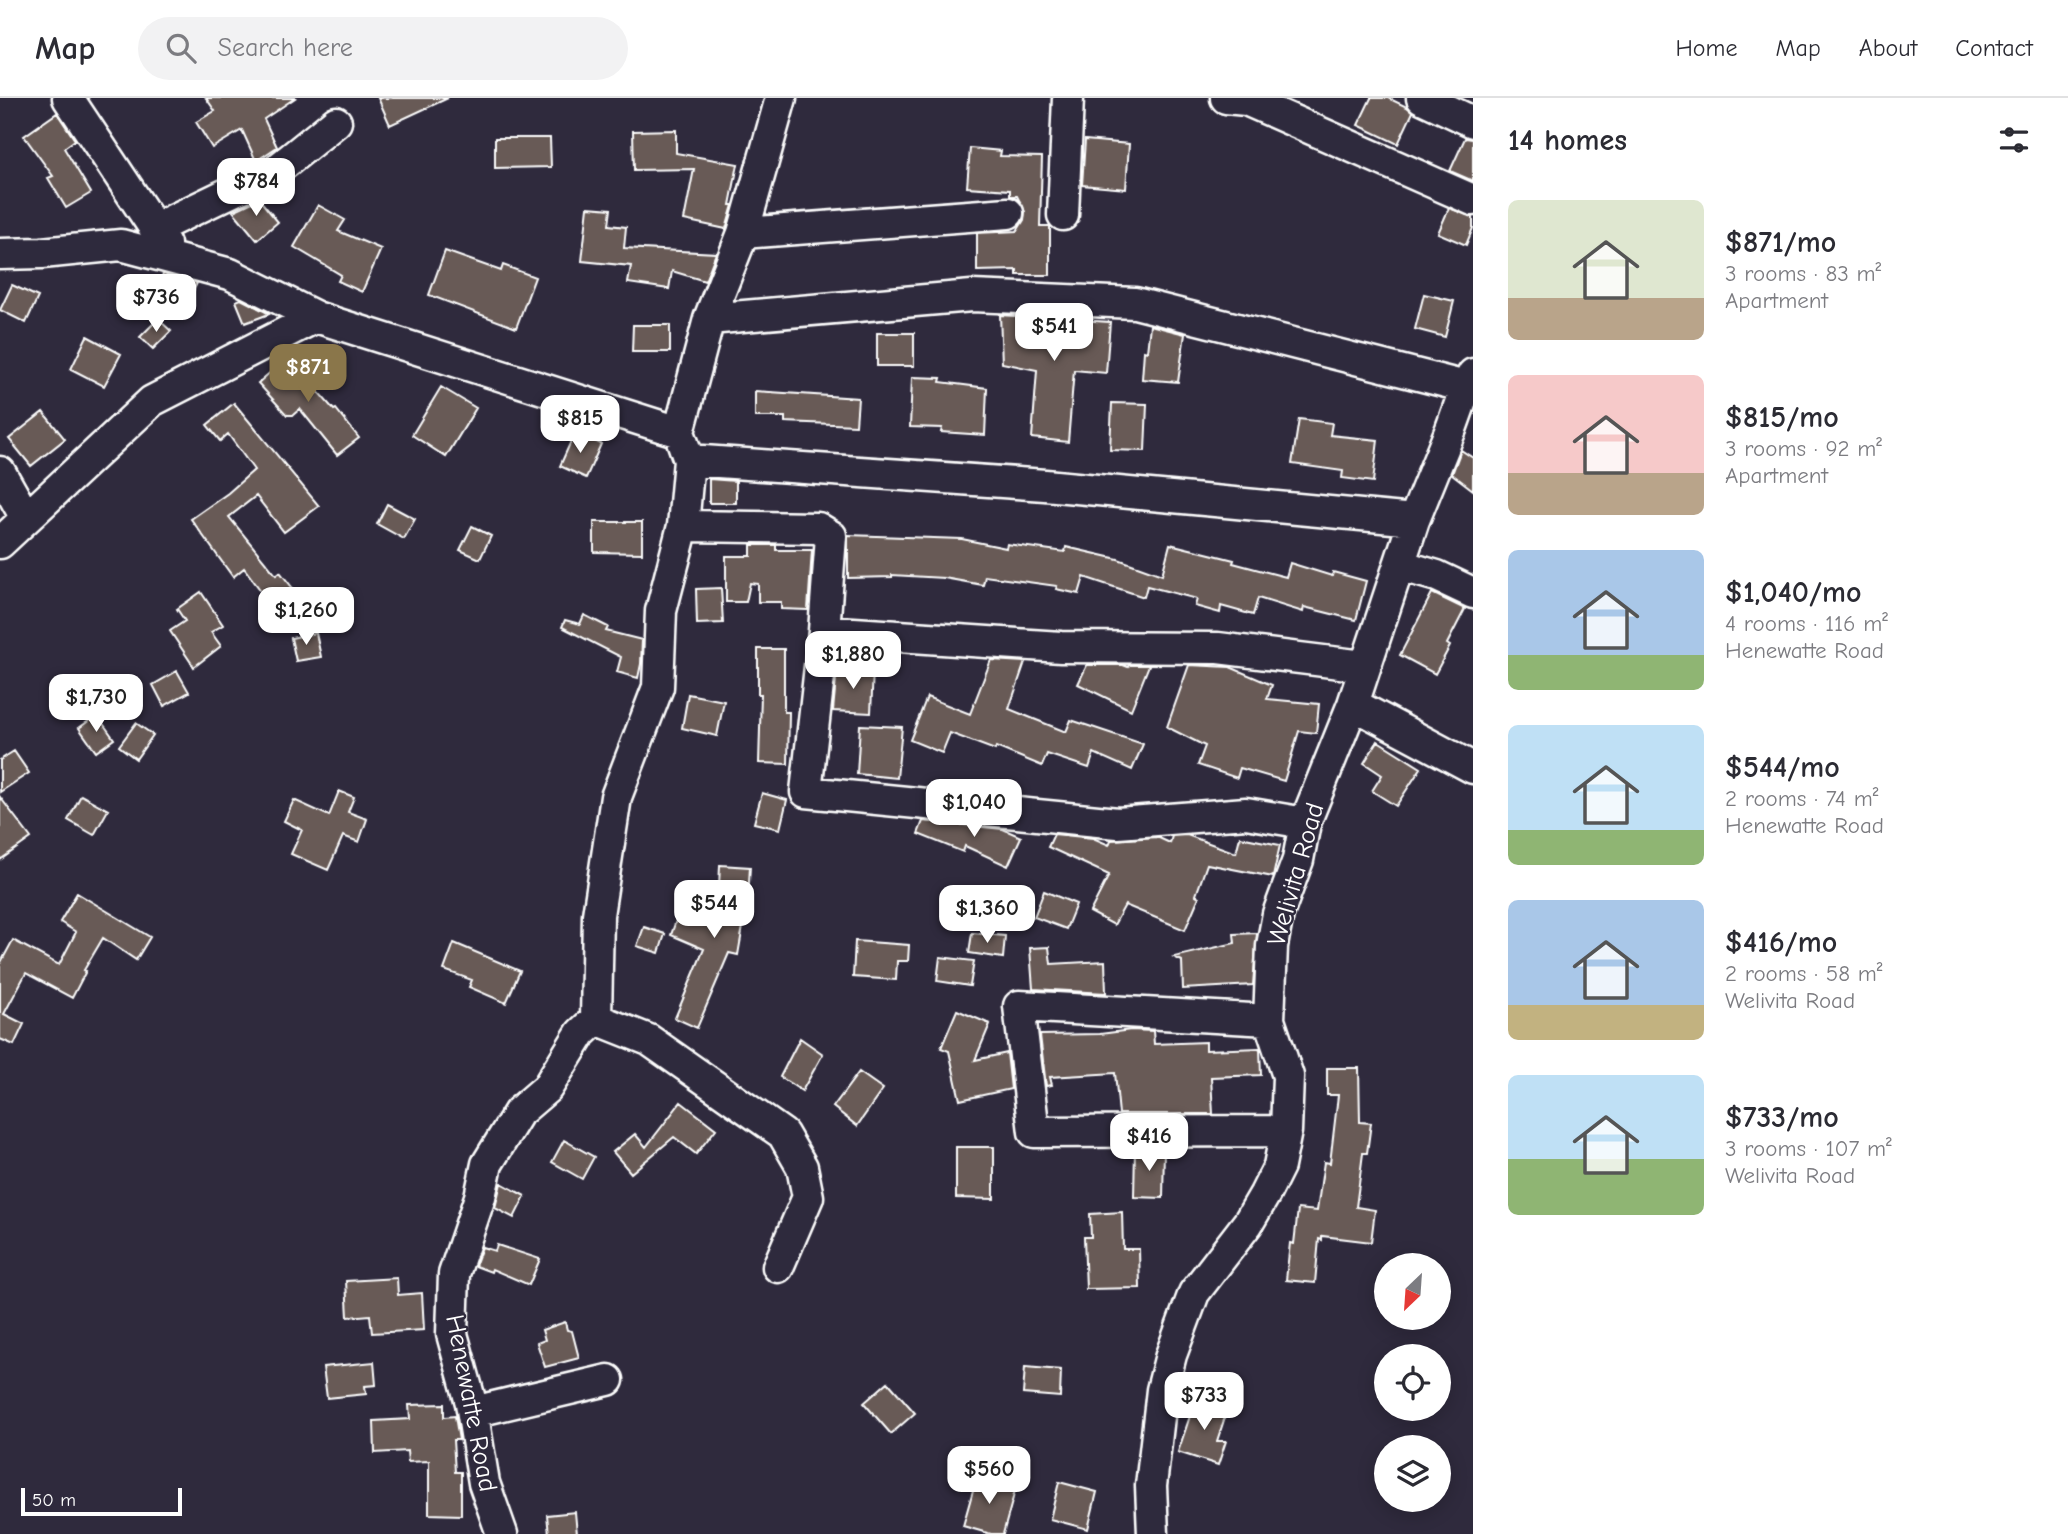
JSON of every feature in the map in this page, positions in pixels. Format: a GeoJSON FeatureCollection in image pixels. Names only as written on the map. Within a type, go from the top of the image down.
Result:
{"type":"FeatureCollection","features":[{"type":"Feature","properties":{"kind":"street"},"geometry":{"type":"LineString","coordinates":[[68,98],[156,228],[174,260]]}},
{"type":"Feature","properties":{"kind":"street"},"geometry":{"type":"LineString","coordinates":[[778,1267],[808,1197],[802,1167],[783,1134],[649,1040],[596,1019],[598,915],[616,797],[658,687],[661,611],[683,526],[689,460],[679,432],[709,319],[743,233],[781,98]]}},
{"type":"Feature","properties":{"kind":"street"},"geometry":{"type":"LineString","coordinates":[[1063,215],[1069,98]]}},
{"type":"Feature","properties":{"kind":"street"},"geometry":{"type":"LineString","coordinates":[[1226,98],[1247,100],[1473,200]]}},
{"type":"Feature","properties":{"kind":"street"},"geometry":{"type":"LineString","coordinates":[[1422,98],[1473,122]]}},
{"type":"Feature","properties":{"kind":"street"},"geometry":{"type":"LineString","coordinates":[[156,228],[268,177],[336,122]]}},
{"type":"Feature","properties":{"kind":"street"},"geometry":{"type":"LineString","coordinates":[[743,233],[1008,213]]}},
{"type":"Feature","properties":{"kind":"street"},"geometry":{"type":"LineString","coordinates":[[0,254],[42,253],[121,245],[230,274],[316,317],[679,432]]}},
{"type":"Feature","properties":{"kind":"street"},"geometry":{"type":"LineString","coordinates":[[709,319],[972,296],[1135,303],[1469,381]]}},
{"type":"Feature","properties":{"kind":"street"},"geometry":{"type":"LineString","coordinates":[[0,542],[152,401],[316,317]]}},
{"type":"Feature","properties":{"kind":"street","name":"Welivita Road"},"geometry":{"type":"LineString","coordinates":[[1153,1534],[1151,1486],[1162,1390],[1171,1355],[1194,1293],[1248,1223],[1279,1166],[1286,1131],[1288,1076],[1269,1020],[1274,935],[1278,914],[1298,860],[1305,823],[1353,704],[1414,520],[1462,437],[1469,381]]}},
{"type":"Feature","properties":{"kind":"street"},"geometry":{"type":"LineString","coordinates":[[689,460],[1045,485],[1414,520]]}},
{"type":"Feature","properties":{"kind":"street"},"geometry":{"type":"LineString","coordinates":[[0,472],[25,516]]}},
{"type":"Feature","properties":{"kind":"street"},"geometry":{"type":"LineString","coordinates":[[683,526],[818,528],[831,536],[824,631],[806,792],[1118,822],[1246,813],[1305,823]]}},
{"type":"Feature","properties":{"kind":"street"},"geometry":{"type":"LineString","coordinates":[[1399,565],[1437,576],[1473,593]]}},
{"type":"Feature","properties":{"kind":"street"},"geometry":{"type":"LineString","coordinates":[[824,631],[1061,647],[1218,648],[1364,666]]}},
{"type":"Feature","properties":{"kind":"street"},"geometry":{"type":"LineString","coordinates":[[1353,704],[1473,768]]}},
{"type":"Feature","properties":{"kind":"street"},"geometry":{"type":"LineString","coordinates":[[1269,1020],[1019,1006],[1034,1132],[1286,1131]]}},
{"type":"Feature","properties":{"kind":"street","name":"Henewatte Road"},"geometry":{"type":"LineString","coordinates":[[502,1534],[484,1483],[473,1412],[452,1334],[454,1274],[480,1197],[487,1164],[519,1112],[547,1088],[561,1069],[580,1033],[596,1019]]}},
{"type":"Feature","properties":{"kind":"street"},"geometry":{"type":"LineString","coordinates":[[473,1412],[608,1380]]}},
{"type":"Feature","properties":{"kind":"building"},"geometry":{"type":"Polygon","coordinates":[[[206,98],[295,98],[264,119],[277,147],[256,161],[242,130],[212,148],[196,122],[215,111],[206,98]]]}},
{"type":"Feature","properties":{"kind":"building"},"geometry":{"type":"Polygon","coordinates":[[[378,98],[448,98],[390,125],[378,98]]]}},
{"type":"Feature","properties":{"kind":"building"},"geometry":{"type":"Polygon","coordinates":[[[1371,98],[1388,98],[1413,112],[1398,144],[1358,125],[1371,98]]]}},
{"type":"Feature","properties":{"kind":"building"},"geometry":{"type":"Polygon","coordinates":[[[57,113],[75,140],[64,148],[91,193],[66,208],[48,178],[53,176],[24,136],[57,113]]]}},
{"type":"Feature","properties":{"kind":"building"},"geometry":{"type":"Polygon","coordinates":[[[676,130],[676,153],[738,164],[730,205],[733,205],[726,229],[684,220],[694,169],[634,170],[633,131],[676,130]]]}},
{"type":"Feature","properties":{"kind":"building"},"geometry":{"type":"Polygon","coordinates":[[[495,138],[550,138],[551,167],[495,168],[495,138]]]}},
{"type":"Feature","properties":{"kind":"building"},"geometry":{"type":"Polygon","coordinates":[[[1465,138],[1473,139],[1473,181],[1450,171],[1465,138]]]}},
{"type":"Feature","properties":{"kind":"building"},"geometry":{"type":"Polygon","coordinates":[[[1085,140],[1129,144],[1126,189],[1082,185],[1085,140]]]}},
{"type":"Feature","properties":{"kind":"building"},"geometry":{"type":"Polygon","coordinates":[[[970,148],[1001,151],[1000,156],[1042,157],[1040,226],[1050,226],[1050,275],[1017,275],[1017,270],[977,271],[977,233],[1017,231],[1024,220],[1025,212],[1017,196],[1010,196],[1010,190],[967,187],[970,148]]]}},
{"type":"Feature","properties":{"kind":"building"},"geometry":{"type":"Polygon","coordinates":[[[259,199],[278,222],[257,240],[233,211],[259,199]]]}},
{"type":"Feature","properties":{"kind":"building"},"geometry":{"type":"Polygon","coordinates":[[[318,205],[345,220],[338,231],[381,249],[362,292],[338,281],[341,275],[294,247],[318,205]]]}},
{"type":"Feature","properties":{"kind":"building"},"geometry":{"type":"Polygon","coordinates":[[[588,207],[611,209],[609,225],[626,227],[624,248],[716,253],[705,281],[672,271],[669,289],[628,283],[631,266],[582,261],[588,207]]]}},
{"type":"Feature","properties":{"kind":"building"},"geometry":{"type":"Polygon","coordinates":[[[1449,208],[1473,217],[1473,228],[1466,245],[1438,233],[1449,208]]]}},
{"type":"Feature","properties":{"kind":"building"},"geometry":{"type":"Polygon","coordinates":[[[445,251],[501,271],[503,265],[535,277],[516,328],[429,295],[445,251]]]}},
{"type":"Feature","properties":{"kind":"building"},"geometry":{"type":"Polygon","coordinates":[[[163,274],[197,283],[189,300],[158,286],[163,274]]]}},
{"type":"Feature","properties":{"kind":"building"},"geometry":{"type":"Polygon","coordinates":[[[12,285],[38,297],[26,323],[0,310],[12,285]]]}},
{"type":"Feature","properties":{"kind":"building"},"geometry":{"type":"Polygon","coordinates":[[[1424,294],[1454,301],[1445,337],[1415,329],[1424,294]]]}},
{"type":"Feature","properties":{"kind":"building"},"geometry":{"type":"Polygon","coordinates":[[[241,299],[269,314],[245,323],[236,301],[241,299]]]}},
{"type":"Feature","properties":{"kind":"building"},"geometry":{"type":"Polygon","coordinates":[[[1000,315],[1110,322],[1106,373],[1074,370],[1068,442],[1032,438],[1037,370],[1002,363],[1000,315]]]}},
{"type":"Feature","properties":{"kind":"building"},"geometry":{"type":"Polygon","coordinates":[[[158,319],[171,331],[153,349],[140,337],[158,319]]]}},
{"type":"Feature","properties":{"kind":"building"},"geometry":{"type":"Polygon","coordinates":[[[633,325],[670,325],[670,352],[632,352],[633,325]]]}},
{"type":"Feature","properties":{"kind":"building"},"geometry":{"type":"Polygon","coordinates":[[[1150,325],[1185,334],[1178,382],[1142,379],[1144,351],[1147,352],[1150,325]]]}},
{"type":"Feature","properties":{"kind":"building"},"geometry":{"type":"Polygon","coordinates":[[[877,333],[914,333],[914,366],[877,366],[877,333]]]}},
{"type":"Feature","properties":{"kind":"building"},"geometry":{"type":"Polygon","coordinates":[[[87,336],[121,354],[104,386],[71,369],[87,336]]]}},
{"type":"Feature","properties":{"kind":"building"},"geometry":{"type":"Polygon","coordinates":[[[288,357],[359,438],[337,455],[300,409],[293,415],[287,415],[258,383],[288,357]]]}},
{"type":"Feature","properties":{"kind":"building"},"geometry":{"type":"Polygon","coordinates":[[[912,377],[941,378],[940,382],[987,388],[985,435],[941,432],[942,428],[910,427],[912,377]]]}},
{"type":"Feature","properties":{"kind":"building"},"geometry":{"type":"Polygon","coordinates":[[[441,387],[476,408],[446,457],[412,435],[441,387]]]}},
{"type":"Feature","properties":{"kind":"building"},"geometry":{"type":"Polygon","coordinates":[[[755,391],[858,398],[856,425],[785,422],[785,417],[755,417],[755,391]]]}},
{"type":"Feature","properties":{"kind":"building"},"geometry":{"type":"Polygon","coordinates":[[[234,403],[319,506],[284,532],[256,496],[229,517],[276,575],[280,572],[295,591],[273,607],[244,568],[233,577],[191,519],[228,493],[254,470],[228,434],[220,441],[207,425],[234,403]]]}},
{"type":"Feature","properties":{"kind":"building"},"geometry":{"type":"Polygon","coordinates":[[[1112,403],[1147,404],[1145,451],[1110,450],[1112,403]]]}},
{"type":"Feature","properties":{"kind":"building"},"geometry":{"type":"Polygon","coordinates":[[[43,412],[65,439],[31,466],[9,439],[43,412]]]}},
{"type":"Feature","properties":{"kind":"building"},"geometry":{"type":"Polygon","coordinates":[[[1299,419],[1332,423],[1330,435],[1378,440],[1373,482],[1342,478],[1343,471],[1292,464],[1299,419]]]}},
{"type":"Feature","properties":{"kind":"building"},"geometry":{"type":"Polygon","coordinates":[[[575,432],[601,444],[586,478],[560,466],[575,432]]]}},
{"type":"Feature","properties":{"kind":"building"},"geometry":{"type":"Polygon","coordinates":[[[1461,450],[1473,458],[1473,490],[1452,474],[1461,450]]]}},
{"type":"Feature","properties":{"kind":"building"},"geometry":{"type":"Polygon","coordinates":[[[709,479],[736,481],[736,503],[709,503],[709,479]]]}},
{"type":"Feature","properties":{"kind":"building"},"geometry":{"type":"Polygon","coordinates":[[[387,504],[415,519],[404,539],[377,524],[387,504]]]}},
{"type":"Feature","properties":{"kind":"building"},"geometry":{"type":"Polygon","coordinates":[[[594,522],[642,522],[642,553],[594,552],[594,522]]]}},
{"type":"Feature","properties":{"kind":"building"},"geometry":{"type":"Polygon","coordinates":[[[472,526],[491,536],[480,559],[460,550],[472,526]]]}},
{"type":"Feature","properties":{"kind":"building"},"geometry":{"type":"Polygon","coordinates":[[[848,535],[962,539],[1006,548],[1007,544],[1065,552],[1066,547],[1118,559],[1162,575],[1170,544],[1234,560],[1233,563],[1286,577],[1290,563],[1332,576],[1333,572],[1366,581],[1356,620],[1304,607],[1303,612],[1258,598],[1253,615],[1221,606],[1220,613],[1195,606],[1197,599],[1147,586],[1144,597],[1084,577],[1079,594],[1056,589],[1057,586],[985,576],[983,585],[944,578],[892,575],[848,578],[848,535]]]}},
{"type":"Feature","properties":{"kind":"building"},"geometry":{"type":"Polygon","coordinates":[[[751,545],[776,545],[776,550],[812,550],[808,610],[781,609],[781,602],[758,602],[758,584],[750,583],[746,602],[726,602],[726,556],[751,556],[751,545]]]}},
{"type":"Feature","properties":{"kind":"building"},"geometry":{"type":"Polygon","coordinates":[[[721,588],[723,623],[697,624],[696,589],[721,588]]]}},
{"type":"Feature","properties":{"kind":"building"},"geometry":{"type":"Polygon","coordinates":[[[201,592],[223,625],[211,632],[221,646],[194,667],[170,631],[185,621],[177,609],[201,592]]]}},
{"type":"Feature","properties":{"kind":"building"},"geometry":{"type":"Polygon","coordinates":[[[1432,593],[1465,609],[1435,674],[1400,655],[1432,593]]]}},
{"type":"Feature","properties":{"kind":"building"},"geometry":{"type":"Polygon","coordinates":[[[584,615],[608,627],[606,631],[642,640],[638,678],[617,672],[621,657],[562,627],[565,620],[580,624],[584,615]]]}},
{"type":"Feature","properties":{"kind":"building"},"geometry":{"type":"Polygon","coordinates":[[[316,633],[321,657],[296,661],[291,638],[316,633]]]}},
{"type":"Feature","properties":{"kind":"building"},"geometry":{"type":"Polygon","coordinates":[[[758,649],[784,649],[784,712],[789,712],[788,764],[759,763],[761,694],[758,694],[758,649]]]}},
{"type":"Feature","properties":{"kind":"building"},"geometry":{"type":"Polygon","coordinates":[[[991,660],[1025,662],[1009,709],[1066,732],[1071,720],[1143,744],[1132,770],[1094,753],[1089,768],[1047,754],[1042,766],[996,747],[995,750],[950,733],[942,753],[910,740],[927,697],[970,714],[991,660]]]}},
{"type":"Feature","properties":{"kind":"building"},"geometry":{"type":"Polygon","coordinates":[[[1087,665],[1149,665],[1131,710],[1078,684],[1087,665]]]}},
{"type":"Feature","properties":{"kind":"building"},"geometry":{"type":"Polygon","coordinates":[[[1189,665],[1230,667],[1272,685],[1267,699],[1319,704],[1316,733],[1299,731],[1284,781],[1240,768],[1237,778],[1198,765],[1205,746],[1167,727],[1189,665]]]}},
{"type":"Feature","properties":{"kind":"building"},"geometry":{"type":"Polygon","coordinates":[[[837,668],[873,670],[871,713],[833,711],[837,668]]]}},
{"type":"Feature","properties":{"kind":"building"},"geometry":{"type":"Polygon","coordinates":[[[177,671],[189,692],[164,706],[153,685],[177,671]]]}},
{"type":"Feature","properties":{"kind":"building"},"geometry":{"type":"Polygon","coordinates":[[[688,694],[724,701],[717,736],[682,728],[688,694]]]}},
{"type":"Feature","properties":{"kind":"building"},"geometry":{"type":"Polygon","coordinates":[[[97,715],[114,739],[96,752],[79,728],[97,715]]]}},
{"type":"Feature","properties":{"kind":"building"},"geometry":{"type":"Polygon","coordinates":[[[136,723],[153,735],[136,759],[119,746],[136,723]]]}},
{"type":"Feature","properties":{"kind":"building"},"geometry":{"type":"Polygon","coordinates":[[[860,725],[902,727],[897,778],[857,774],[860,725]]]}},
{"type":"Feature","properties":{"kind":"building"},"geometry":{"type":"Polygon","coordinates":[[[1378,741],[1421,768],[1396,806],[1372,791],[1382,775],[1364,763],[1378,741]]]}},
{"type":"Feature","properties":{"kind":"building"},"geometry":{"type":"Polygon","coordinates":[[[14,751],[29,773],[0,792],[0,760],[14,751]]]}},
{"type":"Feature","properties":{"kind":"building"},"geometry":{"type":"Polygon","coordinates":[[[339,791],[354,797],[348,812],[367,819],[359,842],[343,836],[328,870],[291,854],[302,830],[284,821],[294,800],[329,816],[339,791]]]}},
{"type":"Feature","properties":{"kind":"building"},"geometry":{"type":"Polygon","coordinates":[[[762,793],[787,800],[780,829],[754,823],[762,793]]]}},
{"type":"Feature","properties":{"kind":"building"},"geometry":{"type":"Polygon","coordinates":[[[81,795],[108,810],[94,835],[68,820],[81,795]]]}},
{"type":"Feature","properties":{"kind":"building"},"geometry":{"type":"Polygon","coordinates":[[[0,797],[31,838],[0,860],[0,797]]]}},
{"type":"Feature","properties":{"kind":"building"},"geometry":{"type":"Polygon","coordinates":[[[923,821],[1003,829],[1021,837],[1008,866],[965,846],[963,852],[918,834],[923,821]]]}},
{"type":"Feature","properties":{"kind":"building"},"geometry":{"type":"Polygon","coordinates":[[[1054,834],[1093,838],[1109,845],[1111,840],[1157,837],[1170,843],[1172,836],[1187,835],[1236,853],[1240,837],[1280,845],[1273,877],[1207,864],[1196,895],[1199,897],[1185,930],[1125,905],[1114,925],[1090,912],[1109,875],[1048,847],[1054,834]]]}},
{"type":"Feature","properties":{"kind":"building"},"geometry":{"type":"Polygon","coordinates":[[[720,865],[750,867],[748,898],[738,955],[729,953],[697,1028],[675,1018],[704,949],[671,935],[678,915],[701,925],[704,907],[718,910],[720,865]]]}},
{"type":"Feature","properties":{"kind":"building"},"geometry":{"type":"Polygon","coordinates":[[[1044,891],[1076,904],[1066,929],[1034,917],[1044,891]]]}},
{"type":"Feature","properties":{"kind":"building"},"geometry":{"type":"Polygon","coordinates":[[[77,893],[150,937],[136,960],[103,938],[84,970],[86,971],[72,998],[26,973],[4,1014],[24,1024],[14,1045],[0,1039],[0,964],[13,940],[59,965],[76,932],[60,922],[77,893]]]}},
{"type":"Feature","properties":{"kind":"building"},"geometry":{"type":"Polygon","coordinates":[[[644,927],[665,934],[659,953],[637,946],[644,927]]]}},
{"type":"Feature","properties":{"kind":"building"},"geometry":{"type":"Polygon","coordinates":[[[972,933],[1005,936],[1003,958],[969,953],[972,933]]]}},
{"type":"Feature","properties":{"kind":"building"},"geometry":{"type":"Polygon","coordinates":[[[1257,933],[1253,985],[1183,989],[1182,961],[1174,957],[1235,943],[1234,934],[1257,933]]]}},
{"type":"Feature","properties":{"kind":"building"},"geometry":{"type":"Polygon","coordinates":[[[855,941],[909,945],[908,961],[897,961],[896,980],[853,977],[855,941]]]}},
{"type":"Feature","properties":{"kind":"building"},"geometry":{"type":"Polygon","coordinates":[[[454,943],[520,971],[506,1003],[469,987],[472,980],[444,970],[454,943]]]}},
{"type":"Feature","properties":{"kind":"building"},"geometry":{"type":"Polygon","coordinates":[[[1049,947],[1051,964],[1105,961],[1106,993],[1033,989],[1030,948],[1049,947]]]}},
{"type":"Feature","properties":{"kind":"building"},"geometry":{"type":"Polygon","coordinates":[[[940,957],[974,961],[970,986],[937,981],[940,957]]]}},
{"type":"Feature","properties":{"kind":"building"},"geometry":{"type":"Polygon","coordinates":[[[957,1010],[990,1024],[975,1060],[1007,1053],[1011,1089],[960,1100],[949,1051],[941,1048],[957,1010]]]}},
{"type":"Feature","properties":{"kind":"building"},"geometry":{"type":"Polygon","coordinates":[[[1131,1030],[1153,1031],[1154,1044],[1206,1042],[1206,1050],[1260,1048],[1261,1075],[1211,1077],[1213,1114],[1119,1114],[1115,1073],[1050,1077],[1052,1085],[1046,1086],[1040,1035],[1100,1034],[1131,1030]]]}},
{"type":"Feature","properties":{"kind":"building"},"geometry":{"type":"Polygon","coordinates":[[[800,1038],[823,1054],[802,1091],[780,1077],[800,1038]]]}},
{"type":"Feature","properties":{"kind":"building"},"geometry":{"type":"Polygon","coordinates":[[[1327,1068],[1359,1068],[1360,1122],[1371,1123],[1367,1153],[1363,1153],[1356,1207],[1375,1210],[1371,1242],[1322,1236],[1322,1240],[1319,1239],[1315,1283],[1286,1280],[1290,1243],[1294,1244],[1298,1209],[1317,1211],[1324,1162],[1330,1163],[1338,1095],[1327,1095],[1327,1068]]]}},
{"type":"Feature","properties":{"kind":"building"},"geometry":{"type":"Polygon","coordinates":[[[859,1072],[883,1089],[857,1126],[833,1107],[859,1072]]]}},
{"type":"Feature","properties":{"kind":"building"},"geometry":{"type":"Polygon","coordinates":[[[681,1102],[716,1129],[696,1154],[674,1137],[631,1173],[613,1152],[635,1134],[646,1147],[681,1102]]]}},
{"type":"Feature","properties":{"kind":"building"},"geometry":{"type":"Polygon","coordinates":[[[564,1140],[594,1157],[582,1179],[552,1162],[564,1140]]]}},
{"type":"Feature","properties":{"kind":"building"},"geometry":{"type":"Polygon","coordinates":[[[956,1147],[994,1147],[994,1199],[956,1198],[956,1147]]]}},
{"type":"Feature","properties":{"kind":"building"},"geometry":{"type":"Polygon","coordinates":[[[1135,1149],[1164,1149],[1163,1198],[1134,1197],[1135,1149]]]}},
{"type":"Feature","properties":{"kind":"building"},"geometry":{"type":"Polygon","coordinates":[[[501,1183],[525,1196],[514,1218],[495,1208],[501,1183]]]}},
{"type":"Feature","properties":{"kind":"building"},"geometry":{"type":"Polygon","coordinates":[[[1122,1212],[1123,1249],[1139,1249],[1140,1288],[1086,1289],[1084,1237],[1091,1237],[1090,1214],[1122,1212]]]}},
{"type":"Feature","properties":{"kind":"building"},"geometry":{"type":"Polygon","coordinates":[[[497,1245],[540,1259],[529,1285],[492,1269],[491,1272],[475,1266],[482,1247],[495,1251],[497,1245]]]}},
{"type":"Feature","properties":{"kind":"building"},"geometry":{"type":"Polygon","coordinates":[[[397,1278],[398,1295],[422,1293],[424,1330],[372,1333],[370,1315],[348,1317],[346,1281],[397,1278]]]}},
{"type":"Feature","properties":{"kind":"building"},"geometry":{"type":"Polygon","coordinates":[[[565,1322],[567,1330],[572,1331],[579,1358],[545,1367],[537,1343],[545,1340],[542,1330],[565,1322]]]}},
{"type":"Feature","properties":{"kind":"building"},"geometry":{"type":"Polygon","coordinates":[[[374,1362],[376,1385],[365,1386],[366,1394],[327,1398],[323,1367],[374,1362]]]}},
{"type":"Feature","properties":{"kind":"building"},"geometry":{"type":"Polygon","coordinates":[[[1025,1367],[1061,1370],[1060,1397],[1023,1394],[1025,1367]]]}},
{"type":"Feature","properties":{"kind":"building"},"geometry":{"type":"Polygon","coordinates":[[[888,1382],[915,1413],[891,1434],[864,1403],[888,1382]]]}},
{"type":"Feature","properties":{"kind":"building"},"geometry":{"type":"Polygon","coordinates":[[[1196,1398],[1228,1408],[1217,1441],[1226,1441],[1218,1465],[1178,1452],[1196,1398]]]}},
{"type":"Feature","properties":{"kind":"building"},"geometry":{"type":"Polygon","coordinates":[[[444,1404],[444,1417],[455,1416],[459,1440],[453,1440],[455,1472],[461,1472],[461,1515],[429,1514],[429,1461],[408,1462],[407,1451],[375,1453],[374,1421],[410,1419],[409,1405],[444,1404]]]}},
{"type":"Feature","properties":{"kind":"building"},"geometry":{"type":"Polygon","coordinates":[[[977,1476],[1016,1487],[1003,1534],[991,1534],[963,1526],[977,1476]]]}},
{"type":"Feature","properties":{"kind":"building"},"geometry":{"type":"Polygon","coordinates":[[[1059,1482],[1097,1492],[1088,1529],[1050,1519],[1059,1482]]]}},
{"type":"Feature","properties":{"kind":"building"},"geometry":{"type":"Polygon","coordinates":[[[575,1512],[577,1534],[549,1534],[547,1515],[575,1512]]]}}]}
